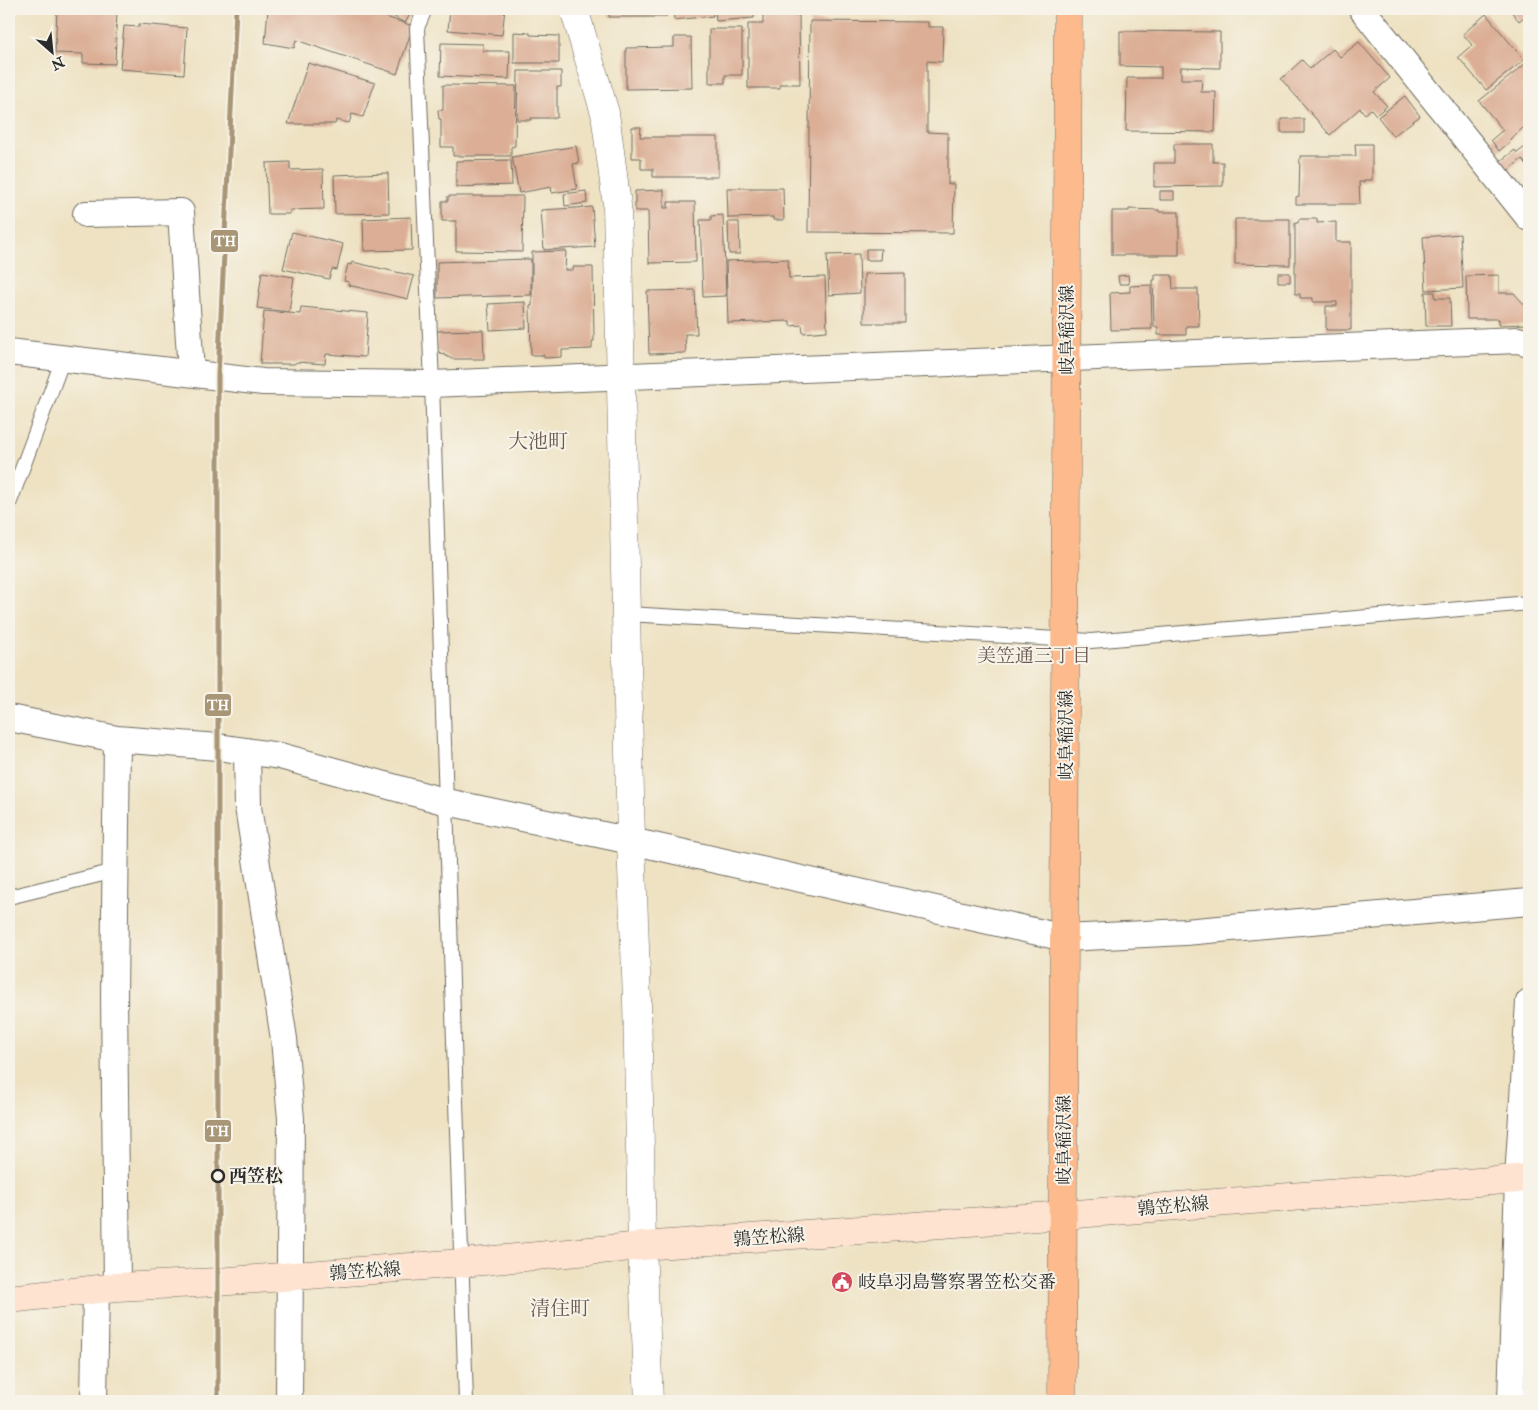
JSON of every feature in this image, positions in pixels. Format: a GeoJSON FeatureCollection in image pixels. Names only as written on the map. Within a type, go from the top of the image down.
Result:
{"type":"FeatureCollection","features":[{"type":"Feature","properties":{"kind":"main road","name":"岐阜稲沢線"},"geometry":{"type":"LineString","coordinates":[[1062,1401],[1068,9]]}},
{"type":"Feature","properties":{"kind":"main road","name":"鶉笠松線"},"geometry":{"type":"LineString","coordinates":[[9,1299],[106,1288],[462,1263],[642,1246],[1064,1215],[1524,1178]]}},
{"type":"Feature","properties":{"kind":"street"},"geometry":{"type":"LineString","coordinates":[[574,9],[605,113],[617,205],[631,841],[637,1000],[642,1246],[649,1401]]}},
{"type":"Feature","properties":{"kind":"street"},"geometry":{"type":"LineString","coordinates":[[1362,9],[1529,218]]}},
{"type":"Feature","properties":{"kind":"street"},"geometry":{"type":"LineString","coordinates":[[86,214],[181,212],[190,373]]}},
{"type":"Feature","properties":{"kind":"street"},"geometry":{"type":"LineString","coordinates":[[9,352],[63,360],[263,382],[432,384],[1518,340],[1529,343]]}},
{"type":"Feature","properties":{"kind":"street"},"geometry":{"type":"LineString","coordinates":[[9,718],[117,739],[218,747],[280,756],[447,802],[1065,938],[1185,932],[1529,902]]}},
{"type":"Feature","properties":{"kind":"street"},"geometry":{"type":"LineString","coordinates":[[94,1401],[106,1288],[114,996],[117,739]]}},
{"type":"Feature","properties":{"kind":"street"},"geometry":{"type":"LineString","coordinates":[[247,751],[248,807],[284,1039],[291,1119],[289,1401]]}},
{"type":"Feature","properties":{"kind":"street"},"geometry":{"type":"LineString","coordinates":[[1511,1401],[1524,1178],[1529,1002]]}},
{"type":"Feature","properties":{"kind":"lane"},"geometry":{"type":"LineString","coordinates":[[425,9],[417,28],[447,802],[466,1401]]}},
{"type":"Feature","properties":{"kind":"lane"},"geometry":{"type":"LineString","coordinates":[[9,504],[63,360]]}},
{"type":"Feature","properties":{"kind":"lane"},"geometry":{"type":"LineString","coordinates":[[626,614],[1091,641],[1529,604]]}},
{"type":"Feature","properties":{"kind":"lane"},"geometry":{"type":"LineString","coordinates":[[9,897],[115,871]]}},
{"type":"Feature","properties":{"kind":"building"},"geometry":{"type":"Polygon","coordinates":[[[9,9],[14,9],[13,36],[9,36],[9,9]]]}},
{"type":"Feature","properties":{"kind":"building"},"geometry":{"type":"Polygon","coordinates":[[[57,9],[117,9],[115,64],[83,63],[83,54],[55,53],[57,9]]]}},
{"type":"Feature","properties":{"kind":"building"},"geometry":{"type":"Polygon","coordinates":[[[181,9],[196,9],[196,13],[181,14],[181,9]]]}},
{"type":"Feature","properties":{"kind":"building"},"geometry":{"type":"Polygon","coordinates":[[[268,9],[362,9],[413,26],[397,74],[296,40],[294,48],[265,43],[268,9]]]}},
{"type":"Feature","properties":{"kind":"building"},"geometry":{"type":"Polygon","coordinates":[[[386,9],[413,9],[405,23],[384,11],[386,9]]]}},
{"type":"Feature","properties":{"kind":"building"},"geometry":{"type":"Polygon","coordinates":[[[450,9],[505,9],[502,35],[448,30],[450,9]]]}},
{"type":"Feature","properties":{"kind":"building"},"geometry":{"type":"Polygon","coordinates":[[[609,9],[667,9],[666,17],[609,17],[609,9]]]}},
{"type":"Feature","properties":{"kind":"building"},"geometry":{"type":"Polygon","coordinates":[[[673,9],[713,9],[713,16],[674,20],[673,9]]]}},
{"type":"Feature","properties":{"kind":"building"},"geometry":{"type":"Polygon","coordinates":[[[715,9],[753,9],[754,18],[716,21],[715,9]]]}},
{"type":"Feature","properties":{"kind":"building"},"geometry":{"type":"Polygon","coordinates":[[[1509,9],[1529,9],[1529,13],[1519,21],[1509,9]]]}},
{"type":"Feature","properties":{"kind":"building"},"geometry":{"type":"Polygon","coordinates":[[[1486,14],[1524,60],[1486,90],[1458,57],[1472,45],[1463,34],[1486,14]]]}},
{"type":"Feature","properties":{"kind":"building"},"geometry":{"type":"Polygon","coordinates":[[[763,15],[799,15],[800,84],[780,84],[780,88],[748,88],[748,24],[763,24],[763,15]]]}},
{"type":"Feature","properties":{"kind":"building"},"geometry":{"type":"Polygon","coordinates":[[[810,21],[928,22],[928,27],[943,27],[942,62],[927,61],[927,132],[948,133],[948,184],[954,184],[953,233],[808,232],[810,21]]]}},
{"type":"Feature","properties":{"kind":"building"},"geometry":{"type":"Polygon","coordinates":[[[139,24],[187,28],[184,74],[120,69],[124,26],[139,27],[139,24]]]}},
{"type":"Feature","properties":{"kind":"building"},"geometry":{"type":"Polygon","coordinates":[[[709,29],[742,29],[742,75],[725,75],[725,83],[709,83],[709,29]]]}},
{"type":"Feature","properties":{"kind":"building"},"geometry":{"type":"Polygon","coordinates":[[[1120,31],[1220,32],[1220,68],[1181,67],[1181,79],[1202,79],[1201,92],[1216,92],[1215,132],[1126,131],[1127,78],[1161,78],[1161,67],[1120,66],[1120,31]]]}},
{"type":"Feature","properties":{"kind":"building"},"geometry":{"type":"Polygon","coordinates":[[[514,32],[530,33],[530,35],[559,36],[559,63],[514,63],[514,32]]]}},
{"type":"Feature","properties":{"kind":"building"},"geometry":{"type":"Polygon","coordinates":[[[674,37],[691,37],[692,88],[626,89],[626,48],[674,47],[674,37]]]}},
{"type":"Feature","properties":{"kind":"building"},"geometry":{"type":"Polygon","coordinates":[[[1359,42],[1390,78],[1374,92],[1387,106],[1376,115],[1371,109],[1365,114],[1360,108],[1330,135],[1281,79],[1302,60],[1310,69],[1333,49],[1340,57],[1359,42]]]}},
{"type":"Feature","properties":{"kind":"building"},"geometry":{"type":"Polygon","coordinates":[[[441,43],[483,44],[483,51],[510,51],[509,79],[440,76],[441,43]]]}},
{"type":"Feature","properties":{"kind":"building"},"geometry":{"type":"Polygon","coordinates":[[[1529,61],[1529,123],[1499,151],[1491,140],[1503,130],[1479,101],[1529,61]]]}},
{"type":"Feature","properties":{"kind":"building"},"geometry":{"type":"Polygon","coordinates":[[[308,63],[375,83],[363,117],[352,114],[349,123],[336,120],[335,124],[288,124],[308,63]]]}},
{"type":"Feature","properties":{"kind":"building"},"geometry":{"type":"Polygon","coordinates":[[[518,71],[561,71],[561,87],[557,87],[557,118],[517,120],[518,71]]]}},
{"type":"Feature","properties":{"kind":"building"},"geometry":{"type":"Polygon","coordinates":[[[443,85],[516,86],[515,146],[511,147],[511,156],[453,156],[453,147],[441,147],[441,119],[439,119],[438,110],[443,110],[443,85]]]}},
{"type":"Feature","properties":{"kind":"building"},"geometry":{"type":"Polygon","coordinates":[[[1405,96],[1420,116],[1393,136],[1378,117],[1405,96]]]}},
{"type":"Feature","properties":{"kind":"building"},"geometry":{"type":"Polygon","coordinates":[[[1281,119],[1304,119],[1304,133],[1281,133],[1281,119]]]}},
{"type":"Feature","properties":{"kind":"building"},"geometry":{"type":"Polygon","coordinates":[[[632,127],[641,127],[640,137],[718,137],[718,177],[653,177],[653,169],[641,169],[641,158],[632,158],[632,127]]]}},
{"type":"Feature","properties":{"kind":"building"},"geometry":{"type":"Polygon","coordinates":[[[1174,144],[1213,144],[1213,162],[1223,162],[1223,186],[1154,187],[1154,163],[1174,163],[1174,144]]]}},
{"type":"Feature","properties":{"kind":"building"},"geometry":{"type":"Polygon","coordinates":[[[1355,144],[1372,144],[1372,180],[1359,182],[1360,204],[1296,204],[1296,197],[1299,196],[1300,156],[1356,156],[1355,144]]]}},
{"type":"Feature","properties":{"kind":"building"},"geometry":{"type":"Polygon","coordinates":[[[1529,144],[1529,168],[1522,159],[1506,172],[1499,162],[1515,150],[1517,153],[1529,144]]]}},
{"type":"Feature","properties":{"kind":"building"},"geometry":{"type":"Polygon","coordinates":[[[576,146],[579,163],[573,164],[577,189],[552,193],[551,187],[519,193],[512,157],[576,146]]]}},
{"type":"Feature","properties":{"kind":"building"},"geometry":{"type":"Polygon","coordinates":[[[511,160],[512,185],[456,187],[456,161],[511,160]]]}},
{"type":"Feature","properties":{"kind":"building"},"geometry":{"type":"Polygon","coordinates":[[[290,162],[290,170],[323,169],[324,209],[290,210],[290,214],[268,214],[266,163],[290,162]]]}},
{"type":"Feature","properties":{"kind":"building"},"geometry":{"type":"Polygon","coordinates":[[[388,173],[389,213],[335,214],[334,175],[388,173]]]}},
{"type":"Feature","properties":{"kind":"building"},"geometry":{"type":"Polygon","coordinates":[[[727,188],[783,188],[784,220],[773,220],[773,217],[728,218],[727,188]]]}},
{"type":"Feature","properties":{"kind":"building"},"geometry":{"type":"Polygon","coordinates":[[[664,190],[664,208],[668,208],[668,202],[695,202],[696,262],[649,263],[648,211],[635,211],[635,191],[664,190]]]}},
{"type":"Feature","properties":{"kind":"building"},"geometry":{"type":"Polygon","coordinates":[[[586,191],[587,203],[565,206],[564,194],[586,191]]]}},
{"type":"Feature","properties":{"kind":"building"},"geometry":{"type":"Polygon","coordinates":[[[1160,191],[1174,191],[1174,200],[1160,200],[1160,191]]]}},
{"type":"Feature","properties":{"kind":"building"},"geometry":{"type":"Polygon","coordinates":[[[448,196],[523,196],[522,252],[456,251],[456,221],[442,221],[442,201],[448,201],[448,196]]]}},
{"type":"Feature","properties":{"kind":"building"},"geometry":{"type":"Polygon","coordinates":[[[592,207],[595,247],[544,250],[541,210],[592,207]]]}},
{"type":"Feature","properties":{"kind":"building"},"geometry":{"type":"Polygon","coordinates":[[[1129,209],[1179,212],[1179,255],[1112,255],[1112,211],[1129,211],[1129,209]]]}},
{"type":"Feature","properties":{"kind":"building"},"geometry":{"type":"Polygon","coordinates":[[[723,215],[726,296],[703,297],[700,220],[711,220],[711,216],[723,215]]]}},
{"type":"Feature","properties":{"kind":"building"},"geometry":{"type":"Polygon","coordinates":[[[411,217],[412,250],[364,251],[363,219],[411,217]]]}},
{"type":"Feature","properties":{"kind":"building"},"geometry":{"type":"Polygon","coordinates":[[[1235,219],[1290,219],[1290,265],[1235,264],[1235,219]]]}},
{"type":"Feature","properties":{"kind":"building"},"geometry":{"type":"Polygon","coordinates":[[[1299,219],[1317,219],[1317,223],[1336,222],[1336,242],[1351,242],[1351,330],[1326,330],[1326,306],[1337,306],[1337,302],[1313,302],[1313,298],[1300,298],[1300,294],[1295,294],[1295,223],[1298,223],[1299,219]]]}},
{"type":"Feature","properties":{"kind":"building"},"geometry":{"type":"Polygon","coordinates":[[[728,222],[739,222],[740,254],[729,254],[728,222]]]}},
{"type":"Feature","properties":{"kind":"building"},"geometry":{"type":"Polygon","coordinates":[[[292,232],[343,244],[337,270],[332,269],[329,279],[283,269],[292,232]]]}},
{"type":"Feature","properties":{"kind":"building"},"geometry":{"type":"Polygon","coordinates":[[[1460,234],[1463,288],[1426,290],[1423,237],[1460,234]]]}},
{"type":"Feature","properties":{"kind":"building"},"geometry":{"type":"Polygon","coordinates":[[[866,249],[881,249],[880,260],[866,260],[866,249]]]}},
{"type":"Feature","properties":{"kind":"building"},"geometry":{"type":"Polygon","coordinates":[[[566,251],[565,270],[573,270],[573,267],[593,267],[594,341],[592,341],[592,349],[562,350],[562,357],[544,358],[544,355],[531,355],[532,252],[566,251]]]}},
{"type":"Feature","properties":{"kind":"building"},"geometry":{"type":"Polygon","coordinates":[[[859,254],[860,293],[829,295],[827,255],[859,254]]]}},
{"type":"Feature","properties":{"kind":"building"},"geometry":{"type":"Polygon","coordinates":[[[531,259],[531,295],[437,298],[437,262],[531,259]]]}},
{"type":"Feature","properties":{"kind":"building"},"geometry":{"type":"Polygon","coordinates":[[[788,259],[789,278],[825,277],[827,331],[803,333],[802,325],[790,326],[790,321],[728,323],[726,261],[788,259]]]}},
{"type":"Feature","properties":{"kind":"building"},"geometry":{"type":"Polygon","coordinates":[[[352,262],[414,276],[408,299],[348,285],[349,282],[344,281],[348,264],[351,265],[352,262]]]}},
{"type":"Feature","properties":{"kind":"building"},"geometry":{"type":"Polygon","coordinates":[[[262,272],[294,277],[289,312],[257,308],[262,272]]]}},
{"type":"Feature","properties":{"kind":"building"},"geometry":{"type":"Polygon","coordinates":[[[905,273],[905,323],[864,323],[864,274],[905,273]]]}},
{"type":"Feature","properties":{"kind":"building"},"geometry":{"type":"Polygon","coordinates":[[[1278,273],[1290,273],[1290,282],[1278,282],[1278,273]]]}},
{"type":"Feature","properties":{"kind":"building"},"geometry":{"type":"Polygon","coordinates":[[[1128,275],[1129,284],[1119,284],[1118,276],[1128,275]]]}},
{"type":"Feature","properties":{"kind":"building"},"geometry":{"type":"Polygon","coordinates":[[[1155,275],[1172,275],[1173,289],[1198,289],[1199,326],[1186,326],[1186,335],[1158,335],[1158,327],[1154,327],[1153,280],[1155,280],[1155,275]]]}},
{"type":"Feature","properties":{"kind":"building"},"geometry":{"type":"Polygon","coordinates":[[[1499,275],[1499,293],[1514,293],[1529,310],[1529,324],[1499,325],[1499,319],[1467,319],[1466,276],[1499,275]]]}},
{"type":"Feature","properties":{"kind":"building"},"geometry":{"type":"Polygon","coordinates":[[[1151,285],[1152,329],[1111,330],[1110,293],[1130,292],[1130,286],[1151,285]]]}},
{"type":"Feature","properties":{"kind":"building"},"geometry":{"type":"Polygon","coordinates":[[[695,290],[697,334],[685,334],[686,353],[649,354],[647,291],[695,290]]]}},
{"type":"Feature","properties":{"kind":"building"},"geometry":{"type":"Polygon","coordinates":[[[1425,292],[1435,292],[1435,298],[1450,298],[1451,326],[1426,326],[1425,292]]]}},
{"type":"Feature","properties":{"kind":"building"},"geometry":{"type":"Polygon","coordinates":[[[525,302],[526,328],[490,330],[488,304],[525,302]]]}},
{"type":"Feature","properties":{"kind":"building"},"geometry":{"type":"Polygon","coordinates":[[[301,307],[368,313],[365,357],[326,354],[325,364],[297,362],[294,364],[260,364],[264,311],[300,314],[301,307]]]}},
{"type":"Feature","properties":{"kind":"building"},"geometry":{"type":"Polygon","coordinates":[[[483,330],[484,359],[452,359],[437,351],[437,331],[483,330]]]}},
{"type":"Feature","properties":{"kind":"transit line","name":"TH"},"geometry":{"type":"LineString","coordinates":[[218,1401],[218,376],[236,9]]}},
{"type":"Feature","properties":{"kind":"place","name":"西笠松"},"geometry":{"type":"Point","coordinates":[218,1176]}},
{"type":"Feature","properties":{"kind":"place","name":"岐阜羽島警察署笠松交番"},"geometry":{"type":"Point","coordinates":[842,1282]}},
{"type":"Feature","properties":{"kind":"district","name":"大池町"},"geometry":{"type":"Point","coordinates":[538,441]}},
{"type":"Feature","properties":{"kind":"district","name":"美笠通三丁目"},"geometry":{"type":"Point","coordinates":[1034,655]}},
{"type":"Feature","properties":{"kind":"district","name":"清住町"},"geometry":{"type":"Point","coordinates":[560,1308]}}]}
